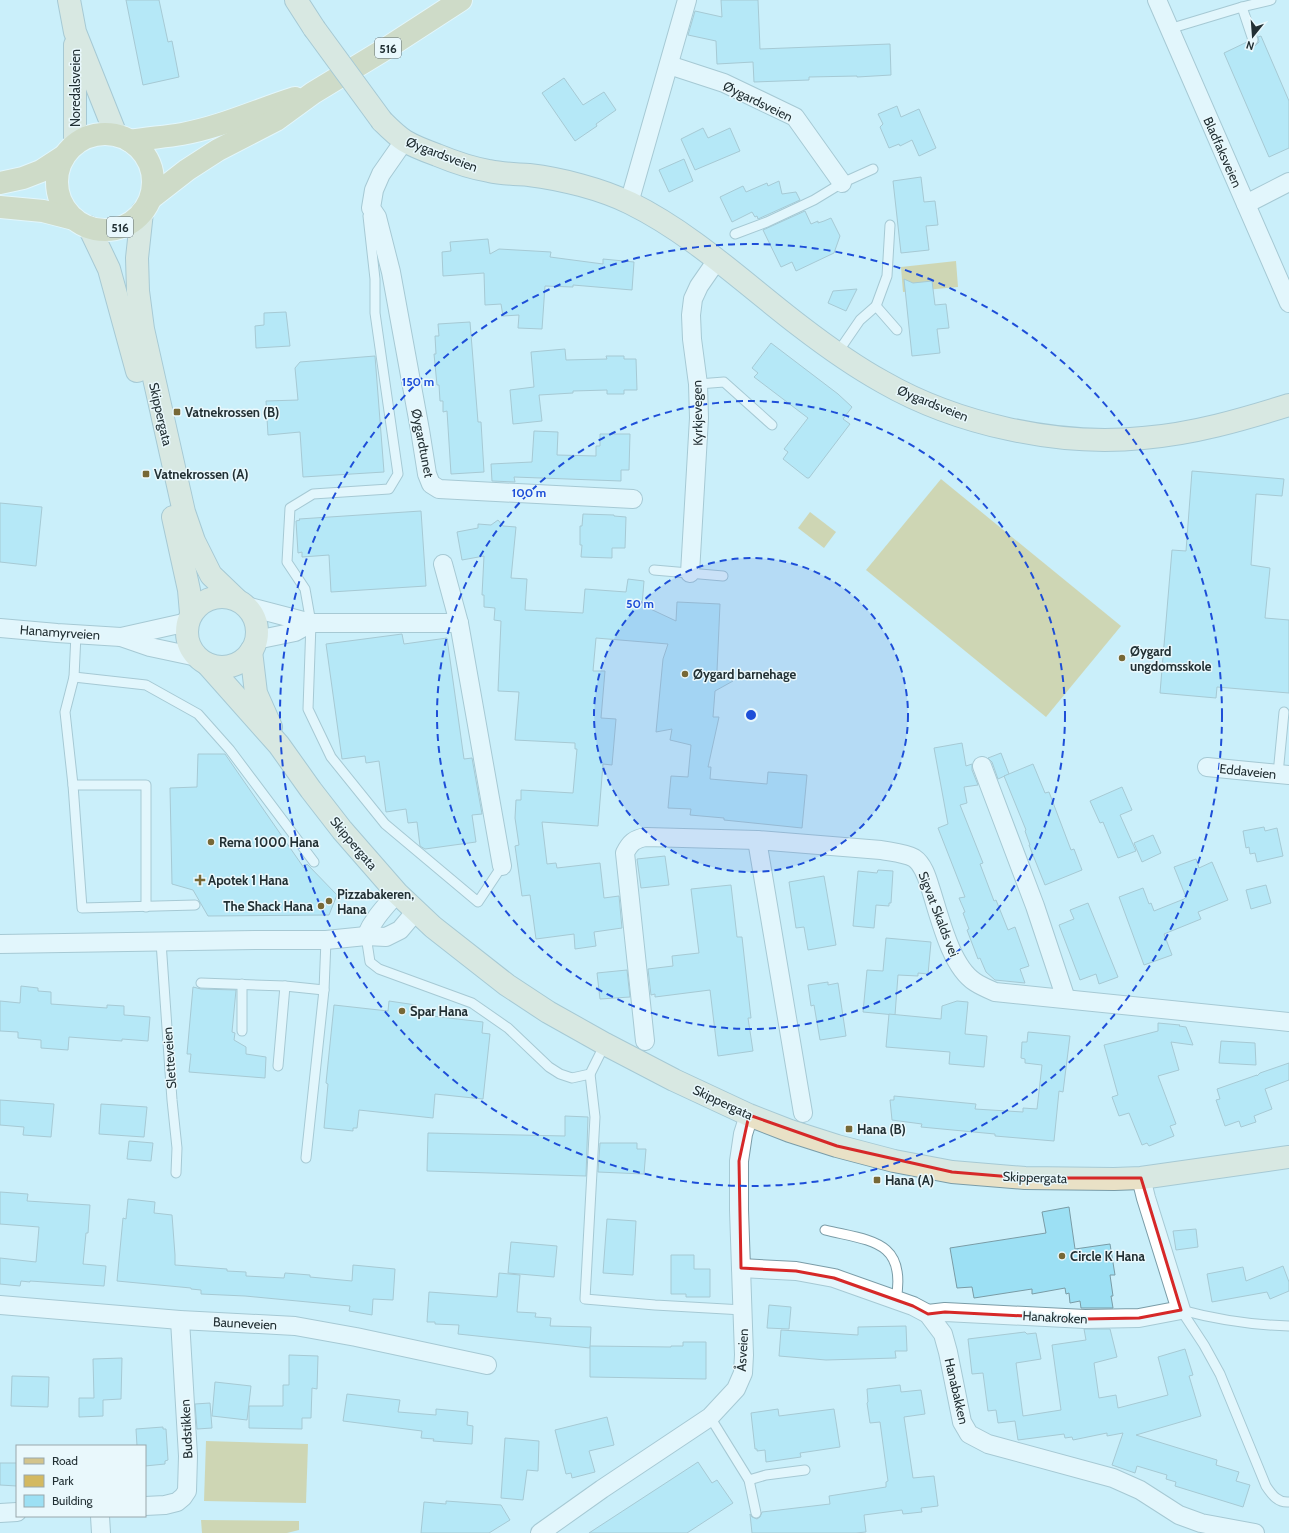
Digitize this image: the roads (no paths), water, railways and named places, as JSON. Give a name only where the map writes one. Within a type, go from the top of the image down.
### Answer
[{"type":"main road","name":"Noredalsveien","points":[[69,0],[75,32],[70,150]]},
{"type":"main road","name":"Øygardsveien","points":[[296,0],[314,28],[382,121],[404,140],[421,149],[468,166],[492,172],[531,175],[562,181],[593,189],[629,203],[667,224],[717,260],[802,327],[882,382],[963,420],[1041,435],[1097,440],[1142,439],[1190,432],[1239,420],[1289,405]]},
{"type":"main road","name":"516","points":[[0,207],[43,211],[105,230],[114,229],[130,223],[147,205],[187,170],[218,150],[276,120],[313,93],[387,48],[461,0]]},
{"type":"main road","name":"Noredalsveien","points":[[75,32],[123,138]]},
{"type":"main road","name":"516","points":[[0,183],[23,178],[41,171],[90,136],[103,134],[123,138],[182,134],[230,122],[268,106],[313,93]]},
{"type":"main road","points":[[123,138],[146,156],[152,171],[153,181],[147,205]]},
{"type":"main road","points":[[70,150],[58,172],[58,190],[64,206],[82,223]]},
{"type":"main road","name":"Skippergata","points":[[147,205],[137,258],[138,291],[143,329],[182,504],[194,541],[211,575],[253,616],[257,628],[253,646],[256,693],[279,745]]},
{"type":"main road","name":"Skippergata","points":[[82,223],[109,269],[126,329],[189,590],[190,618],[186,635],[190,647],[279,745],[342,830],[398,893],[433,927],[507,985],[548,1012],[605,1044],[674,1080],[749,1115],[790,1131],[836,1146],[894,1160],[952,1172],[1025,1178],[1114,1179],[1141,1178],[1289,1156]]},
{"type":"main road","points":[[190,618],[200,604],[211,598],[224,597],[241,603]]},
{"type":"main road","points":[[202,661],[219,667],[231,666],[242,660],[253,646]]},
{"type":"street","points":[[629,203],[687,0]]},
{"type":"street","name":"Bladfaksveien","points":[[1157,0],[1289,303]]},
{"type":"street","name":"Øygardsveien","points":[[669,65],[724,83],[795,117],[842,183]]},
{"type":"street","points":[[371,208],[374,190],[381,174],[404,140]]},
{"type":"street","points":[[1246,204],[1289,182]]},
{"type":"street","name":"Øygardtunet","points":[[371,208],[377,217],[391,272],[427,474],[431,484],[439,489],[633,499]]},
{"type":"street","name":"Kyrkjevegen","points":[[690,573],[698,456],[699,418],[698,384],[692,339],[691,315],[693,299],[699,286],[717,260]]},
{"type":"street","points":[[443,564],[459,623],[502,866]]},
{"type":"street","points":[[241,603],[311,623],[459,623]]},
{"type":"street","name":"Hanamyrveien","points":[[121,637],[190,618]]},
{"type":"street","points":[[253,646],[295,632],[311,623]]},
{"type":"street","name":"Hanamyrveien","points":[[0,628],[121,637],[150,647],[202,661]]},
{"type":"street","points":[[982,766],[1035,906],[1066,999]]},
{"type":"street","name":"Eddaveien","points":[[1207,767],[1284,775]]},
{"type":"street","name":"Sigvat Skalds vei","points":[[645,1041],[625,853],[630,844],[637,838],[646,837],[758,840],[881,850],[914,858],[921,865],[928,878],[952,952],[961,968],[974,982],[995,992],[1289,1022]]},
{"type":"street","points":[[758,840],[803,1114]]},
{"type":"street","points":[[366,936],[370,926],[379,913],[398,893]]},
{"type":"street","points":[[0,944],[326,940],[366,936],[386,936],[400,930],[416,911]]},
{"type":"street","name":"Åsveien","points":[[540,1533],[710,1417],[736,1389],[743,1374],[744,1355],[739,1161],[743,1134],[749,1115]]},
{"type":"street","points":[[1141,1178],[1181,1310]]},
{"type":"street","name":"Hanabakken","points":[[741,1268],[796,1270],[834,1278],[913,1306],[928,1314],[943,1334],[962,1422],[969,1434],[988,1444],[1113,1478],[1140,1490],[1179,1514],[1201,1523],[1255,1533]]},
{"type":"street","name":"Bauneveien","points":[[0,1305],[180,1320],[295,1326],[363,1338],[487,1365]]},
{"type":"street","name":"Hanakroken","points":[[928,1314],[945,1312],[1085,1319],[1116,1319],[1139,1318],[1181,1310]]},
{"type":"street","name":"Budstikken","points":[[146,1506],[166,1505],[177,1502],[186,1492],[188,1456],[180,1320]]},
{"type":"street","points":[[0,1513],[16,1512]]},
{"type":"street","points":[[100,1517],[101,1533]]},
{"type":"lane","points":[[1169,29],[1271,0]]},
{"type":"lane","points":[[1242,7],[1253,40]]},
{"type":"lane","points":[[735,234],[767,222],[814,200],[842,183],[873,169]]},
{"type":"lane","points":[[371,208],[368,216],[374,279],[375,313],[398,474],[389,489],[314,494],[290,508],[287,562],[306,590],[311,623],[308,709],[331,757],[385,824],[478,902],[502,866]]},
{"type":"lane","points":[[838,352],[860,320],[876,306],[887,276],[890,225]]},
{"type":"lane","points":[[876,306],[897,330]]},
{"type":"lane","points":[[698,384],[724,382],[772,425]]},
{"type":"lane","points":[[654,570],[723,576]]},
{"type":"lane","points":[[76,634],[74,677],[65,712],[73,785],[82,908],[196,905]]},
{"type":"lane","points":[[74,677],[146,684],[198,714],[230,750],[314,862]]},
{"type":"lane","points":[[1284,712],[1284,775]]},
{"type":"lane","points":[[73,785],[146,785],[146,907]]},
{"type":"lane","points":[[366,936],[370,962],[379,969],[472,1003],[508,1028],[549,1067],[560,1074],[572,1078],[590,1074]]},
{"type":"lane","points":[[306,1158],[324,990],[326,940]]},
{"type":"lane","name":"Sletteveien","points":[[161,942],[172,1100],[177,1148],[176,1173]]},
{"type":"lane","points":[[202,983],[285,986],[324,990]]},
{"type":"lane","points":[[242,984],[242,1031]]},
{"type":"lane","points":[[278,1066],[285,986]]},
{"type":"lane","points":[[605,1044],[590,1074],[595,1117],[585,1299],[743,1310]]},
{"type":"lane","points":[[825,1230],[873,1242],[882,1246],[891,1255],[897,1266],[899,1286],[896,1300]]},
{"type":"lane","points":[[1181,1310],[1204,1345],[1220,1374],[1266,1486],[1272,1495],[1280,1501],[1289,1502]]},
{"type":"lane","name":"Hanakroken","points":[[1181,1310],[1220,1320],[1257,1325],[1289,1326]]},
{"type":"lane","points":[[710,1417],[749,1480],[756,1513]]},
{"type":"lane","points":[[749,1480],[766,1475],[805,1470]]},
{"type":"place","name":"Vatnekrossen (B)","points":[[177,412]]},
{"type":"place","name":"Vatnekrossen (A)","points":[[146,474]]},
{"type":"place","name":"Øygard ungdomsskole","points":[[1122,658]]},
{"type":"place","name":"Øygard barnehage","points":[[685,674]]},
{"type":"place","name":"Rema 1000 Hana","points":[[211,842]]},
{"type":"place","name":"Apotek 1 Hana","points":[[200,880]]},
{"type":"place","name":"Pizzabakeren, Hana","points":[[329,901]]},
{"type":"place","name":"The Shack Hana","points":[[321,906]]},
{"type":"place","name":"Spar Hana","points":[[402,1011]]},
{"type":"place","name":"Hana (B)","points":[[849,1129]]},
{"type":"place","name":"Hana (A)","points":[[877,1180]]},
{"type":"place","name":"Circle K Hana","points":[[1062,1256]]}]
